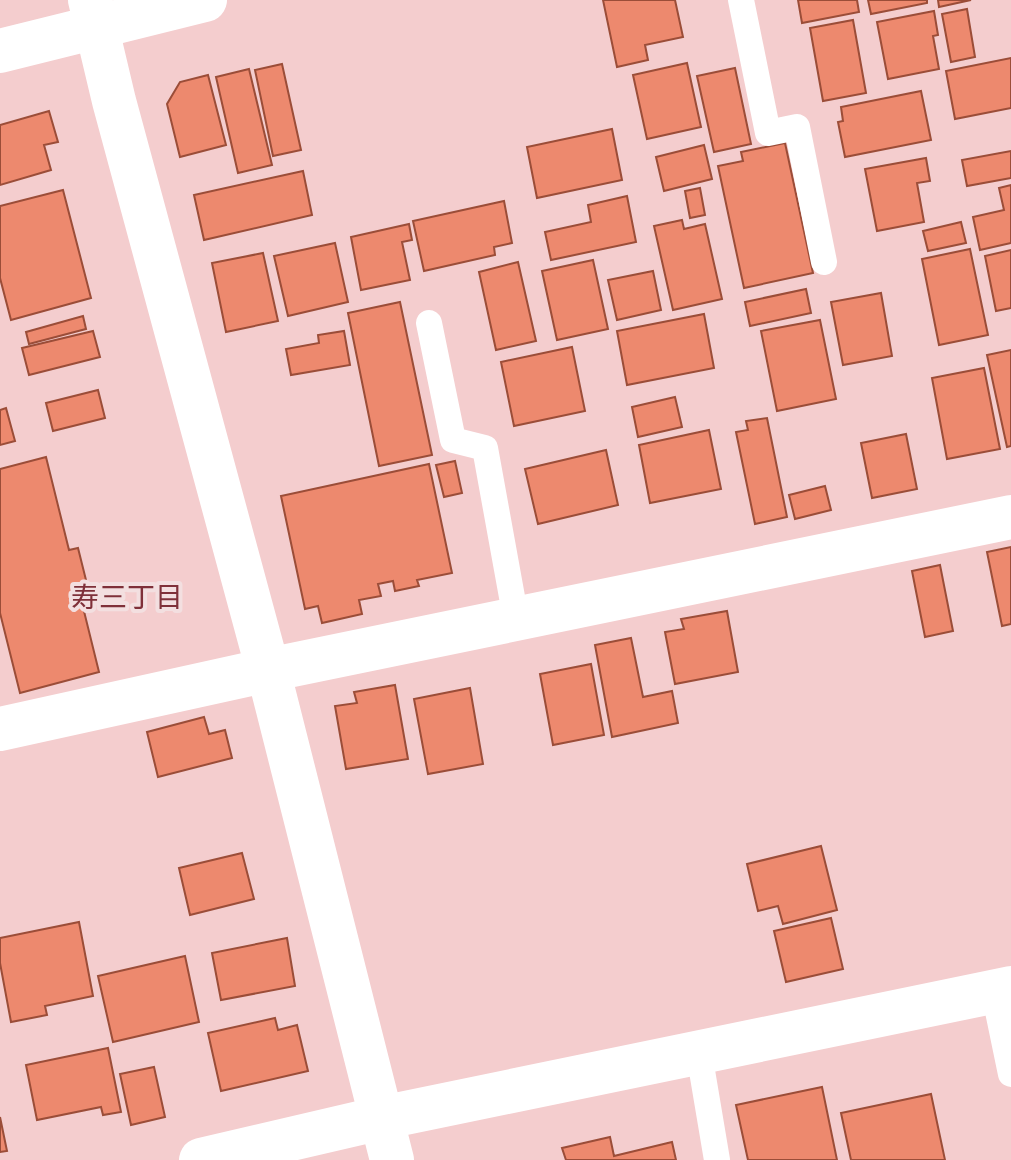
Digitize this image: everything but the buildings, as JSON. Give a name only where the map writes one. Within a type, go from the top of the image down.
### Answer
[{"type":"main road","points":[[0,51],[93,13],[205,0]]},
{"type":"main road","points":[[93,13],[268,670],[392,1160]]},
{"type":"main road","points":[[0,729],[268,670],[1011,517]]},
{"type":"main road","points":[[201,1160],[381,1118],[1002,990]]},
{"type":"lane","points":[[741,0],[768,133],[797,127],[824,262]]},
{"type":"lane","points":[[429,323],[453,440],[485,448],[516,619]]},
{"type":"lane","points":[[1002,990],[1011,1074]]},
{"type":"lane","points":[[699,1053],[717,1160]]},
{"type":"district","name":"寿三丁目","points":[[127,597]]}]
